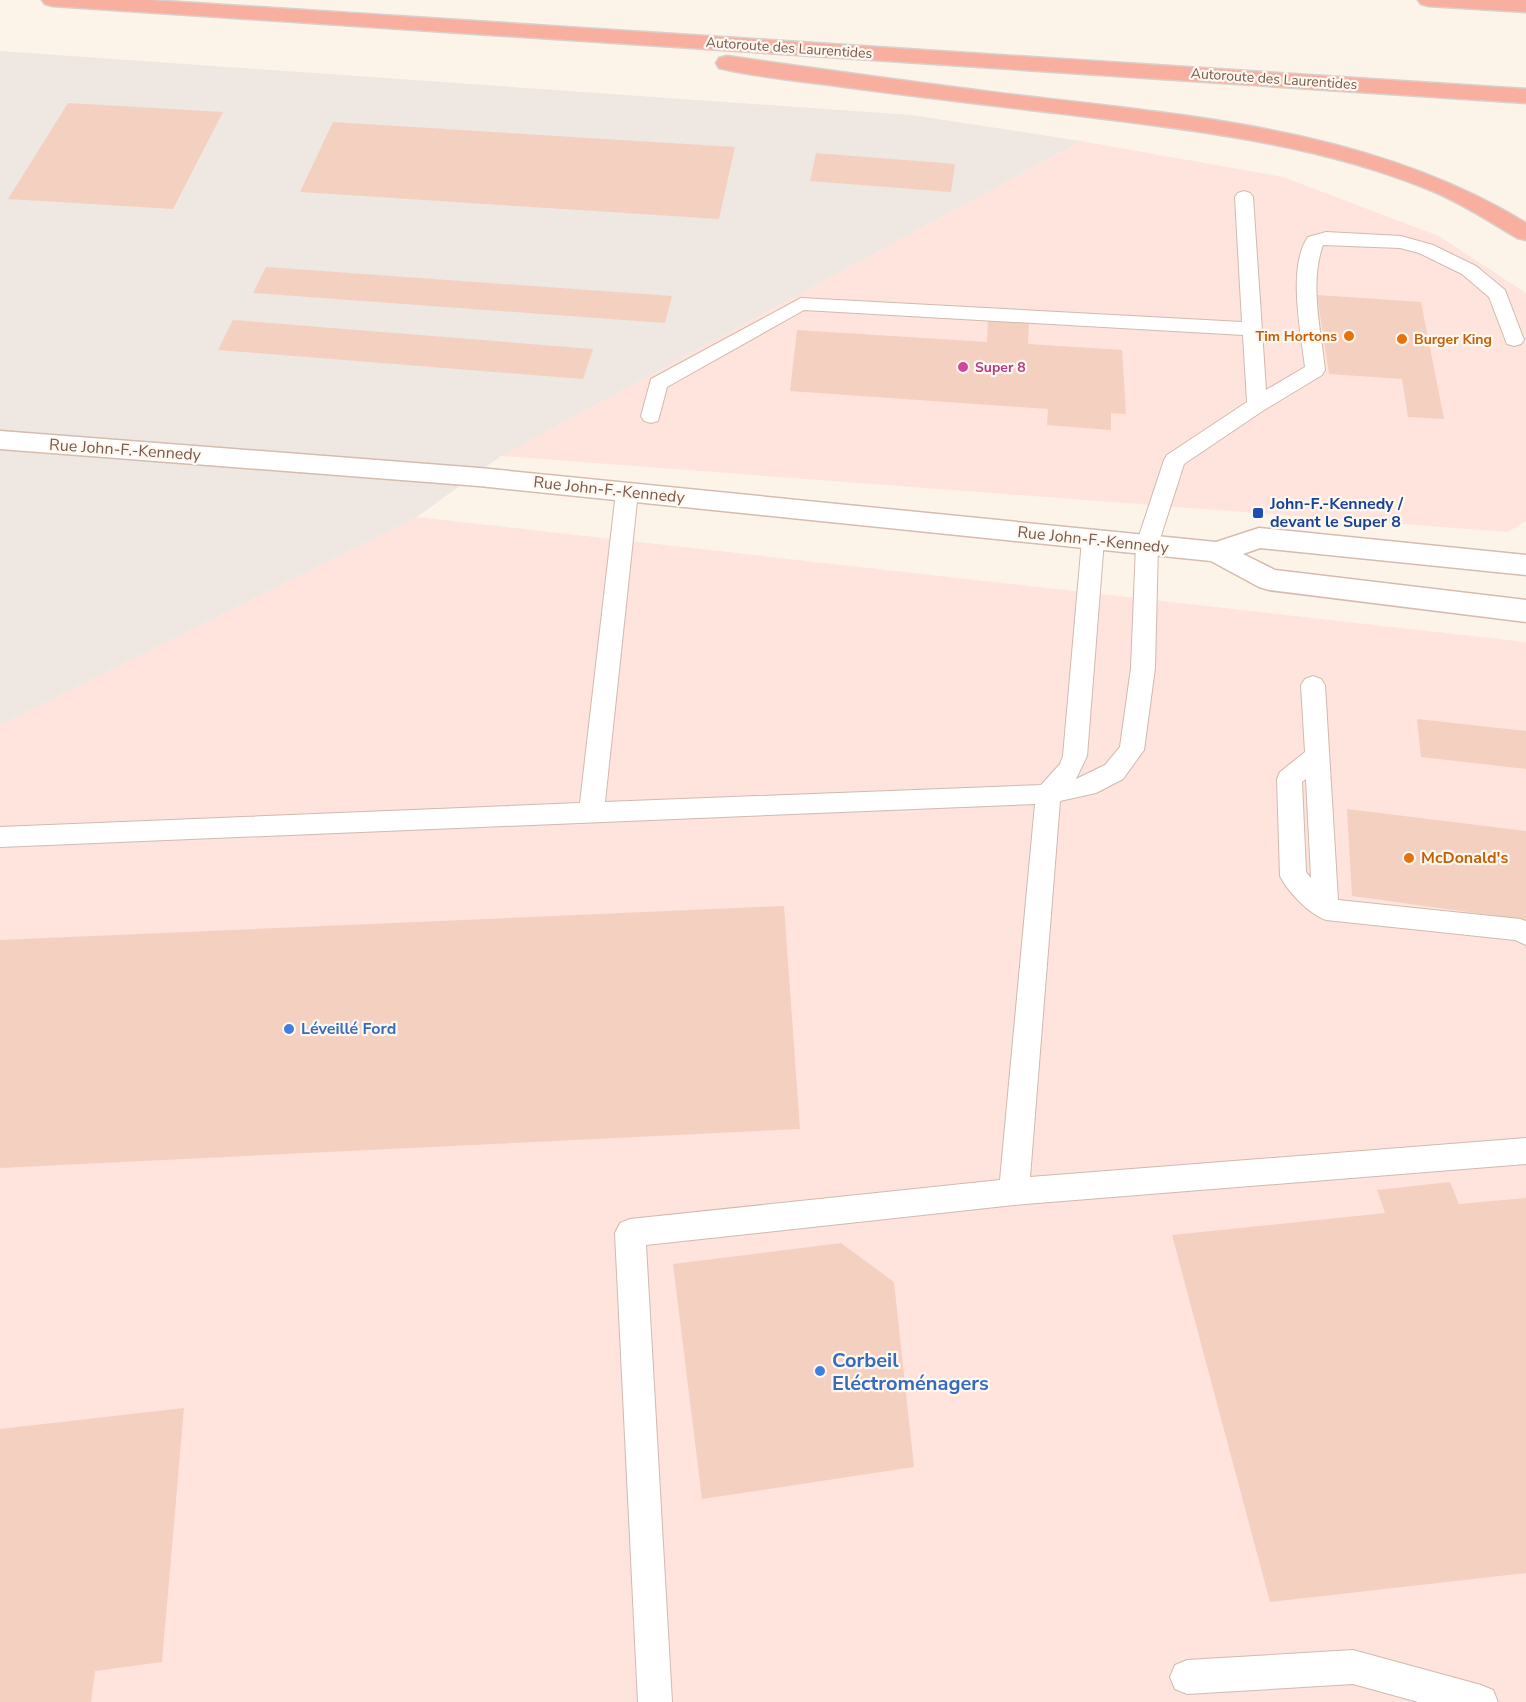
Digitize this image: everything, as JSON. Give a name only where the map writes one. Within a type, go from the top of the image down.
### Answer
[{"type":"highway","name":"Autoroute des Laurentides","points":[[52,0],[1526,96]]},
{"type":"highway","points":[[1428,0],[1526,6]]},
{"type":"highway","points":[[455,26],[1237,132],[1333,153],[1407,174],[1467,198],[1526,233]]},
{"type":"street","name":"Rue John-F.-Kennedy","points":[[0,440],[479,477],[1217,552],[1269,580],[1526,611]]},
{"type":"street","name":"Rue John-F.-Kennedy","points":[[1217,552],[1259,538],[1526,565]]},
{"type":"lane","points":[[1244,197],[1257,405]]},
{"type":"lane","points":[[0,837],[1048,794],[1087,786],[1114,772],[1132,750],[1143,668],[1147,545],[1175,460],[1257,405],[1315,370],[1307,270],[1310,251],[1315,241],[1326,238],[1401,242],[1426,249],[1469,270],[1498,294],[1514,340]]},
{"type":"lane","points":[[651,416],[658,384],[801,304],[1252,329]]},
{"type":"lane","points":[[591,814],[627,492]]},
{"type":"lane","points":[[1014,1192],[1048,794],[1070,769],[1075,756],[1093,540]]},
{"type":"lane","points":[[1313,685],[1326,909],[1520,930],[1526,934]]},
{"type":"lane","points":[[655,1702],[630,1233],[1014,1192],[1526,1150]]},
{"type":"lane","points":[[1186,1677],[1353,1667],[1481,1702]]},
{"type":"shaded area","points":[[0,51],[911,115],[1081,141],[501,456],[417,517],[0,725]]},
{"type":"shaded area","points":[[1081,141],[1283,177],[1439,236],[1526,293],[1526,521],[1508,532],[501,456]]},
{"type":"shaded area","points":[[417,517],[1526,642],[1526,1702],[0,1702],[0,725]]},
{"type":"building","points":[[68,103],[223,112],[173,209],[8,199]]},
{"type":"building","points":[[333,122],[735,147],[719,219],[300,192]]},
{"type":"building","points":[[816,153],[955,164],[951,192],[810,181]]},
{"type":"building","points":[[266,267],[672,296],[665,323],[253,293]]},
{"type":"building","points":[[1317,295],[1421,302],[1444,419],[1408,417],[1402,379],[1329,374]]},
{"type":"building","points":[[233,320],[593,349],[583,379],[218,350]]},
{"type":"building","points":[[988,320],[1029,323],[1028,344],[1122,350],[1126,414],[1111,413],[1111,430],[1047,425],[1048,409],[790,391],[797,330],[987,342]]},
{"type":"building","points":[[1417,719],[1526,731],[1526,769],[1421,757]]},
{"type":"building","points":[[1347,809],[1526,831],[1526,920],[1352,896]]},
{"type":"building","points":[[784,906],[800,1129],[0,1168],[0,940]]},
{"type":"building","points":[[1450,1182],[1459,1204],[1526,1198],[1526,1573],[1270,1602],[1172,1235],[1385,1213],[1377,1190]]},
{"type":"building","points":[[841,1243],[894,1282],[914,1467],[702,1499],[673,1264]]},
{"type":"building","points":[[184,1408],[162,1662],[95,1671],[91,1702],[0,1702],[0,1429]]},
{"type":"place","name":"Tim Hortons","points":[[1349,336]]},
{"type":"place","name":"Burger King","points":[[1402,339]]},
{"type":"place","name":"Super 8","points":[[963,367]]},
{"type":"place","name":"John-F.-Kennedy / devant le Super 8","points":[[1258,513]]},
{"type":"place","name":"McDonald's","points":[[1409,858]]},
{"type":"place","name":"Léveillé Ford","points":[[289,1029]]},
{"type":"place","name":"Corbeil Eléctroménagers","points":[[820,1371]]}]
